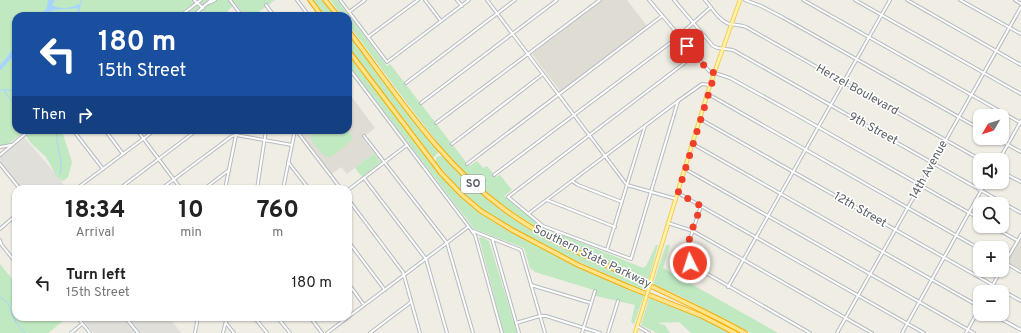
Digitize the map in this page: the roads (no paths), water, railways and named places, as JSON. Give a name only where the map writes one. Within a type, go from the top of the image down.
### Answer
[{"type":"highway","points":[[310,0],[319,12]]},
{"type":"highway","points":[[326,0],[335,12]]},
{"type":"highway","name":"Southern State Parkway","points":[[352,35],[440,150],[465,177],[498,205],[558,243],[699,308],[745,333]]},
{"type":"highway","name":"Southern State Parkway","points":[[352,55],[441,173],[462,195],[486,214],[512,230],[572,262],[706,318],[735,333]]},
{"type":"main road","points":[[635,333],[710,86],[739,0]]},
{"type":"street","points":[[194,0],[203,8]]},
{"type":"street","points":[[186,12],[202,0]]},
{"type":"street","points":[[198,12],[210,0]]},
{"type":"street","points":[[206,4],[215,0]]},
{"type":"street","points":[[297,0],[305,12]]},
{"type":"street","points":[[340,0],[349,12],[365,0]]},
{"type":"street","points":[[368,37],[418,0]]},
{"type":"street","points":[[425,0],[441,22]]},
{"type":"street","points":[[457,0],[462,6]]},
{"type":"street","points":[[352,16],[387,62],[469,0]]},
{"type":"street","points":[[487,0],[627,184],[676,199]]},
{"type":"street","points":[[406,83],[515,0]]},
{"type":"street","points":[[421,103],[557,0]]},
{"type":"street","points":[[436,123],[600,0]]},
{"type":"street","points":[[649,0],[709,71],[730,78],[973,215]]},
{"type":"street","name":"9th Street","points":[[674,0],[713,46],[733,50],[1021,213]]},
{"type":"street","points":[[705,0],[724,22],[731,25]]},
{"type":"street","points":[[745,0],[761,6],[973,125]]},
{"type":"street","points":[[803,0],[1021,122],[1009,142]]},
{"type":"street","points":[[855,0],[1021,94]]},
{"type":"street","points":[[728,287],[890,0]]},
{"type":"street","points":[[907,0],[1021,65]]},
{"type":"street","points":[[960,0],[1021,34]]},
{"type":"street","points":[[1015,0],[1021,4]]},
{"type":"street","points":[[230,1],[239,12]]},
{"type":"street","points":[[266,4],[271,12]]},
{"type":"street","points":[[494,175],[679,36],[711,7]]},
{"type":"street","name":"14th Avenue","points":[[837,333],[1021,7]]},
{"type":"street","points":[[467,164],[662,16]]},
{"type":"street","name":"Herzel Boulevard","points":[[731,25],[737,24],[746,27],[973,155]]},
{"type":"street","points":[[678,101],[631,259],[544,226],[508,197],[695,55]]},
{"type":"street","points":[[352,73],[468,227],[521,250],[545,333]]},
{"type":"street","points":[[452,144],[543,74]]},
{"type":"street","points":[[528,214],[645,125],[702,84],[710,86]]},
{"type":"street","points":[[708,94],[973,244]]},
{"type":"street","name":"12th Street","points":[[700,119],[993,285]]},
{"type":"street","points":[[607,250],[645,125]]},
{"type":"street","points":[[0,155],[25,134]]},
{"type":"street","points":[[76,134],[103,169]]},
{"type":"street","points":[[108,134],[123,154]]},
{"type":"street","points":[[140,134],[178,185]]},
{"type":"street","points":[[81,185],[150,134]]},
{"type":"street","points":[[124,185],[193,134]]},
{"type":"street","points":[[227,185],[236,134]]},
{"type":"street","points":[[166,185],[236,134],[292,145]]},
{"type":"street","points":[[258,185],[265,134]]},
{"type":"street","points":[[284,185],[295,134]]},
{"type":"street","points":[[299,134],[338,185]]},
{"type":"street","points":[[364,136],[447,244],[473,333]]},
{"type":"street","points":[[693,144],[973,303]]},
{"type":"street","points":[[0,147],[12,145]]},
{"type":"street","points":[[352,187],[407,145]]},
{"type":"street","points":[[1003,153],[1007,145],[1021,152]]},
{"type":"street","points":[[288,162],[306,185]]},
{"type":"street","points":[[0,164],[17,185]]},
{"type":"street","points":[[685,169],[974,333]]},
{"type":"street","points":[[209,185],[230,170]]},
{"type":"street","points":[[1009,176],[1021,182]]},
{"type":"street","points":[[364,178],[426,259],[447,333]]},
{"type":"street","points":[[572,181],[622,202]]},
{"type":"street","points":[[902,333],[981,191]]},
{"type":"street","points":[[678,193],[924,333]]},
{"type":"street","points":[[546,200],[615,227]]},
{"type":"street","points":[[352,204],[404,275],[420,333]]},
{"type":"street","points":[[701,206],[692,232],[687,253],[690,263],[695,268],[810,333]]},
{"type":"street","points":[[0,229],[12,218]]},
{"type":"street","points":[[668,223],[692,232],[872,333]]},
{"type":"street","points":[[352,314],[468,227]]},
{"type":"street","points":[[472,230],[475,235],[502,333]]},
{"type":"street","points":[[1005,233],[1018,240]]},
{"type":"street","points":[[1009,256],[1021,235]]},
{"type":"street","points":[[492,238],[519,333]]},
{"type":"street","points":[[0,240],[1,244],[12,258]]},
{"type":"street","points":[[352,246],[385,290]]},
{"type":"street","points":[[1009,265],[1021,272]]},
{"type":"street","points":[[993,285],[997,277]]},
{"type":"street","points":[[532,285],[591,303]]},
{"type":"street","points":[[352,288],[364,305]]},
{"type":"street","points":[[582,333],[595,291]]},
{"type":"street","name":"12th Street","points":[[1009,294],[1021,301]]},
{"type":"street","points":[[608,333],[618,301]]},
{"type":"street","points":[[370,333],[411,302]]},
{"type":"street","points":[[516,323],[540,316],[546,316],[600,333]]},
{"type":"street","points":[[966,333],[973,320]]},
{"type":"street","points":[[80,321],[90,333]]},
{"type":"street","points":[[128,321],[136,332]]},
{"type":"street","points":[[195,333],[197,321]]},
{"type":"street","points":[[257,321],[267,333]]},
{"type":"street","points":[[280,321],[290,333]]},
{"type":"street","points":[[313,321],[322,333]]},
{"type":"street","points":[[327,333],[343,321]]},
{"type":"street","points":[[1005,321],[1021,330]]},
{"type":"street","points":[[223,333],[226,323]]},
{"type":"street","points":[[226,323],[234,333]]},
{"type":"street","points":[[71,333],[82,324]]},
{"type":"street","points":[[637,326],[649,333]]},
{"type":"water","points":[[48,0],[55,0],[52,5],[62,8],[80,4],[82,0],[79,12],[77,12],[77,8],[44,12],[47,8]]},
{"type":"waterway","points":[[0,68],[12,53]]},
{"type":"waterway","points":[[0,90],[5,90]]},
{"type":"waterway","points":[[12,90],[5,90],[12,101]]},
{"type":"waterway","points":[[57,134],[57,141],[61,162],[60,174]]},
{"type":"waterway","points":[[0,297],[8,303],[12,313]]},
{"type":"waterway","points":[[15,321],[25,333]]}]
